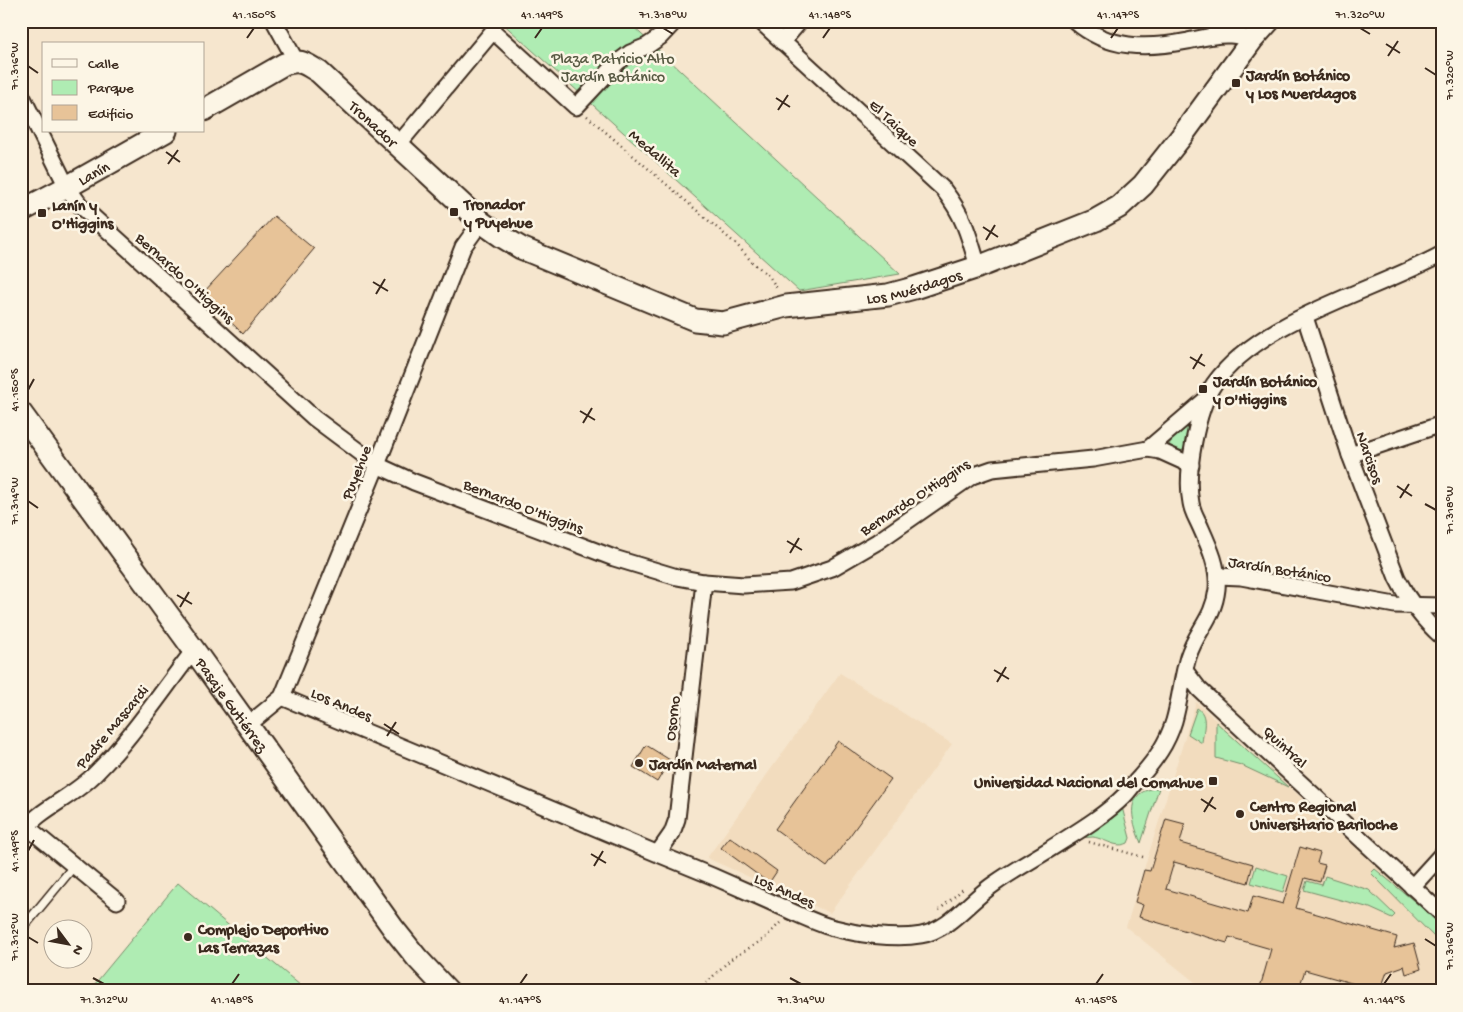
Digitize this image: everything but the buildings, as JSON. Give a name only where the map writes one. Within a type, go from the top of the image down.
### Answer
[{"type":"street","points":[[205,109],[284,64],[296,61],[274,21]]},
{"type":"street","points":[[397,146],[493,31],[576,107],[618,62],[630,53],[647,46],[660,37],[675,21]]},
{"type":"street","name":"El Taique","points":[[760,21],[943,189],[964,220],[978,267]]},
{"type":"street","points":[[782,42],[800,21]]},
{"type":"street","points":[[1075,21],[1101,38],[1123,45],[1164,46],[1230,34],[1252,40]]},
{"type":"street","name":"Los Muérdagos","points":[[481,222],[521,248],[695,320],[723,323],[786,306],[888,295],[978,267],[1096,220],[1119,207],[1143,185],[1181,137],[1252,40],[1269,21]]},
{"type":"street","name":"Tronador","points":[[296,61],[307,64],[319,72],[481,222]]},
{"type":"street","name":"Bernardo O'Higgins","points":[[21,94],[68,187],[80,205],[314,418],[377,465],[414,482],[614,558],[677,577],[704,582],[744,585],[791,582],[832,568],[877,542],[972,476],[992,469],[1093,459],[1148,449],[1169,454],[1191,465]]},
{"type":"street","name":"Lanín","points":[[21,211],[68,187],[164,132]]},
{"type":"street","name":"Puyehue","points":[[248,725],[282,697],[464,247],[481,222]]},
{"type":"street","name":"Jardín Botánico","points":[[1442,254],[1305,317],[1262,339],[1242,353],[1214,384],[1204,401],[1191,465],[1191,506],[1212,553],[1218,576],[1240,577],[1395,605],[1442,606]]},
{"type":"street","name":"Narcisos","points":[[1305,317],[1350,455],[1397,578],[1414,606],[1442,637]]},
{"type":"street","points":[[1148,449],[1204,401]]},
{"type":"street","name":"Pasaje Gutiérrez","points":[[21,413],[393,928],[416,958],[448,991]]},
{"type":"street","points":[[1350,455],[1442,424]]},
{"type":"street","points":[[1186,672],[1187,659],[1195,639],[1211,613],[1217,593],[1218,576]]},
{"type":"street","name":"Osorno","points":[[658,853],[672,833],[677,819],[704,582]]},
{"type":"street","name":"Padre Mascardi","points":[[24,829],[40,814],[78,790],[96,773],[117,750],[194,650]]},
{"type":"street","name":"Los Andes","points":[[282,697],[658,853],[806,918],[857,932],[915,936],[931,933],[947,923],[992,885],[1082,829],[1124,796],[1155,760],[1168,739],[1175,720],[1186,672]]},
{"type":"street","name":"Quintral","points":[[1186,672],[1199,689],[1442,914]]},
{"type":"street","points":[[24,829],[117,900]]},
{"type":"street","points":[[1412,887],[1442,854]]},
{"type":"lane","points":[[21,930],[74,866]]},
{"type":"path","name":"Medallita","points":[[576,107],[737,245],[776,284],[786,306]]},
{"type":"path","points":[[1066,839],[1092,842],[1143,857]]},
{"type":"path","points":[[936,912],[965,887]]},
{"type":"path","points":[[700,991],[706,982],[731,959],[764,939],[791,911]]},
{"type":"shaded area","points":[[840,673],[952,744],[830,913],[707,858]]},
{"type":"shaded area","name":"Centro Regional Universitario Bariloche","points":[[1196,702],[1442,926],[1442,991],[1206,991],[1126,927]]},
{"type":"green space","name":"Plaza Patricio Alto Jardín Botánico","points":[[500,21],[627,21],[900,274],[799,291]]},
{"type":"green space","points":[[1192,421],[1188,447],[1179,452],[1168,448],[1182,422]]},
{"type":"green space","points":[[1197,708],[1201,711],[1204,719],[1202,743],[1188,734]]},
{"type":"green space","points":[[1216,722],[1288,787],[1241,765],[1216,758]]},
{"type":"green space","points":[[1159,788],[1141,843],[1133,816],[1135,800],[1147,790]]},
{"type":"green space","points":[[1122,807],[1130,838],[1128,843],[1119,845],[1093,837],[1077,838]]},
{"type":"green space","points":[[1256,866],[1288,876],[1283,892],[1251,883]]},
{"type":"green space","points":[[1375,869],[1442,924],[1442,945],[1371,873]]},
{"type":"green space","points":[[1325,876],[1369,890],[1395,915],[1392,918],[1370,908],[1304,890],[1307,881],[1322,885]]},
{"type":"green space","name":"Complejo Deportivo Las Terrazas","points":[[178,883],[307,991],[89,991]]},
{"type":"place","name":"Jardín Botánico y Los Muerdagos","points":[[1236,83]]},
{"type":"place","name":"Tronador y Puyehue","points":[[454,212]]},
{"type":"place","name":"Lanín y O'Higgins","points":[[42,213]]},
{"type":"place","name":"Jardín Botánico y O'Higgins","points":[[1203,389]]},
{"type":"place","name":"Jardín Maternal","points":[[639,763]]},
{"type":"place","name":"Universidad Nacional del Comahue","points":[[1213,781]]},
{"type":"place","name":"Centro Regional Universitario Bariloche","points":[[1240,814]]},
{"type":"place","name":"Complejo Deportivo Las Terrazas","points":[[188,937]]}]
